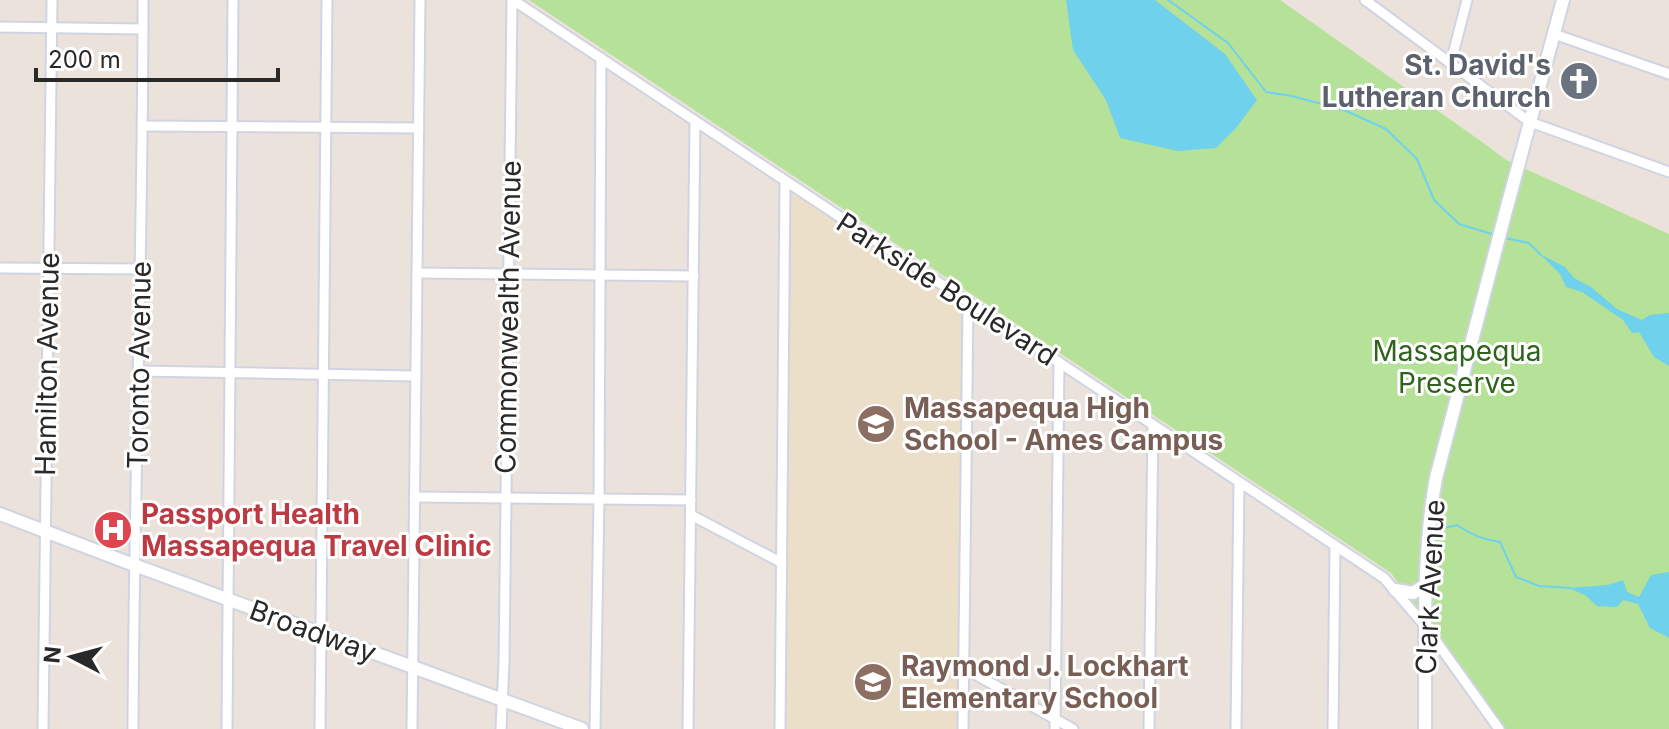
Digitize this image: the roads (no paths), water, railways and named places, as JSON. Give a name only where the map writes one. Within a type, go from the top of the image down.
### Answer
[{"type":"street","name":"Hamilton Avenue","points":[[43,729],[52,0]]},
{"type":"street","name":"Toronto Avenue","points":[[133,729],[143,0]]},
{"type":"street","points":[[227,729],[233,0]]},
{"type":"street","points":[[320,729],[327,0]]},
{"type":"street","points":[[412,729],[420,0]]},
{"type":"street","name":"Parkside Boulevard","points":[[512,0],[1384,578],[1426,627],[1499,729]]},
{"type":"street","name":"Commonwealth Avenue","points":[[501,729],[512,0]]},
{"type":"street","points":[[1451,62],[1467,0]]},
{"type":"street","name":"Clark Avenue","points":[[1425,729],[1430,508],[1563,0]]},
{"type":"street","points":[[1369,1],[1530,122],[1669,172]]},
{"type":"street","points":[[0,27],[143,29]]},
{"type":"street","points":[[1554,34],[1669,74]]},
{"type":"street","points":[[595,729],[601,58]]},
{"type":"street","points":[[688,729],[695,121]]},
{"type":"street","points":[[143,126],[419,128]]},
{"type":"street","points":[[780,729],[785,182]]},
{"type":"street","points":[[0,268],[141,269]]},
{"type":"street","points":[[417,273],[694,276]]},
{"type":"street","points":[[963,729],[968,302]]},
{"type":"street","points":[[1055,724],[1059,362]]},
{"type":"street","points":[[139,371],[416,376]]},
{"type":"street","points":[[1149,729],[1153,425]]},
{"type":"street","points":[[1236,729],[1239,482]]},
{"type":"street","points":[[414,497],[691,500]]},
{"type":"street","name":"Broadway","points":[[0,514],[582,729]]},
{"type":"street","points":[[691,515],[782,563]]},
{"type":"street","points":[[1333,729],[1335,546]]},
{"type":"street","points":[[1395,590],[1413,593],[1427,584]]},
{"type":"street","points":[[964,668],[1055,724],[1073,729]]},
{"type":"water","points":[[1066,0],[1155,0],[1225,54],[1257,100],[1216,148],[1178,151],[1120,138],[1106,100],[1073,50]]},
{"type":"water","points":[[1540,254],[1565,267],[1574,278],[1591,287],[1617,309],[1642,320],[1650,315],[1669,313],[1669,366],[1654,357],[1639,332],[1632,333],[1623,320],[1582,292],[1566,287],[1560,274]]},
{"type":"water","points":[[1669,572],[1669,638],[1650,628],[1638,604],[1623,600],[1617,607],[1597,606],[1585,595],[1568,588],[1608,585],[1623,580],[1627,592],[1639,597],[1651,575]]},
{"type":"waterway","points":[[1168,0],[1228,43],[1266,92],[1344,110],[1386,129],[1417,159],[1434,200],[1459,224],[1495,235]]},
{"type":"waterway","points":[[1505,238],[1529,243],[1541,255]]},
{"type":"waterway","points":[[1435,530],[1457,525],[1477,536],[1500,542],[1516,577],[1539,586],[1570,588]]},
{"type":"place","name":"St. David's Lutheran Church","points":[[1579,81]]},
{"type":"place","name":"Massapequa High School - Ames Campus","points":[[876,424]]},
{"type":"place","name":"Passport Health Massapequa Travel Clinic","points":[[113,530]]},
{"type":"place","name":"Raymond J. Lockhart Elementary School","points":[[873,682]]},
{"type":"park label","name":"Massapequa Preserve","points":[[1457,367]]}]
